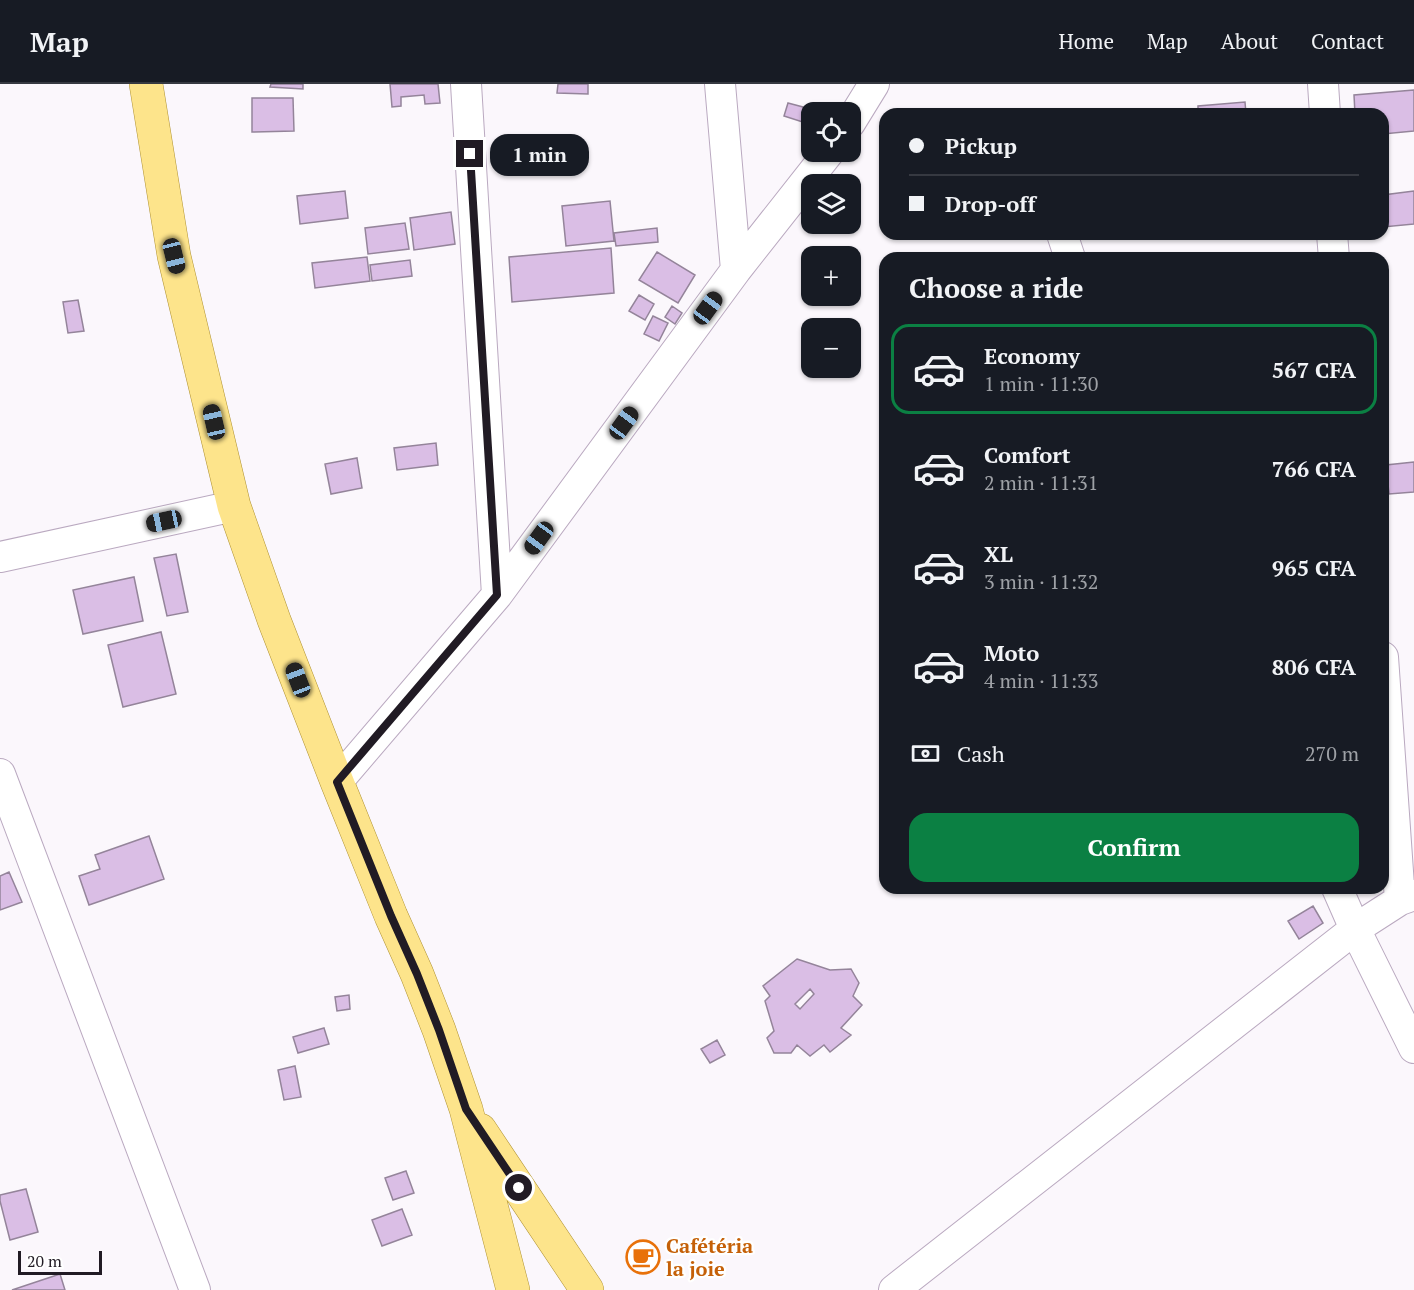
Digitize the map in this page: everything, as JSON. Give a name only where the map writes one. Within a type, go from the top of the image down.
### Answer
[{"type":"main road","points":[[146,84],[174,256],[234,506],[274,620],[337,782],[439,1030],[466,1109],[513,1290]]},
{"type":"main road","points":[[466,1109],[584,1289]]},
{"type":"street","points":[[466,84],[497,595]]},
{"type":"street","points":[[720,84],[736,270]]},
{"type":"street","points":[[861,105],[874,84]]},
{"type":"street","points":[[1323,84],[1325,108]]},
{"type":"street","points":[[337,782],[497,595],[736,270],[822,162]]},
{"type":"street","points":[[0,557],[234,506]]},
{"type":"street","points":[[894,1290],[1355,929],[1407,898],[1389,717]]},
{"type":"street","points":[[0,774],[195,1290]]},
{"type":"street","points":[[1340,894],[1414,1048]]},
{"type":"building","points":[[271,84],[303,84],[303,89],[270,87]]},
{"type":"building","points":[[390,84],[438,84],[440,103],[425,104],[424,95],[401,97],[401,106],[392,107]]},
{"type":"building","points":[[558,84],[588,84],[588,94],[557,93]]},
{"type":"building","points":[[1414,90],[1414,131],[1389,133],[1389,108],[1355,108],[1354,95]]},
{"type":"building","points":[[252,98],[293,98],[294,131],[252,132]]},
{"type":"building","points":[[1245,102],[1246,108],[1198,108],[1198,106]]},
{"type":"building","points":[[788,103],[801,106],[801,121],[784,116]]},
{"type":"building","points":[[345,191],[348,218],[300,224],[297,196]]},
{"type":"building","points":[[1414,191],[1414,224],[1389,226],[1389,194]]},
{"type":"building","points":[[610,201],[614,241],[566,246],[562,206]]},
{"type":"building","points":[[451,212],[455,244],[414,250],[410,218]]},
{"type":"building","points":[[405,223],[409,249],[368,254],[365,228]]},
{"type":"building","points":[[657,228],[658,242],[616,246],[614,233]]},
{"type":"building","points":[[611,248],[614,293],[512,302],[509,257]]},
{"type":"building","points":[[657,252],[695,275],[678,303],[639,280]]},
{"type":"building","points":[[367,257],[370,281],[315,288],[312,263]]},
{"type":"building","points":[[410,260],[412,276],[372,281],[370,265]]},
{"type":"building","points":[[639,295],[654,304],[645,320],[629,311]]},
{"type":"building","points":[[78,300],[84,331],[68,333],[63,302]]},
{"type":"building","points":[[672,306],[682,313],[675,324],[665,317]]},
{"type":"building","points":[[653,316],[668,323],[659,341],[644,334]]},
{"type":"building","points":[[436,443],[438,465],[397,470],[394,448]]},
{"type":"building","points":[[357,458],[362,488],[331,494],[325,464]]},
{"type":"building","points":[[1414,462],[1414,492],[1389,494],[1389,465]]},
{"type":"building","points":[[176,554],[188,612],[167,616],[154,558]]},
{"type":"building","points":[[134,577],[143,621],[83,634],[73,590]]},
{"type":"building","points":[[161,632],[176,694],[123,707],[108,645]]},
{"type":"building","points":[[149,836],[164,879],[89,905],[79,876],[100,869],[95,855]]},
{"type":"building","points":[[9,872],[22,902],[0,910],[0,876]]},
{"type":"building","points":[[1313,906],[1323,923],[1299,939],[1288,921]]},
{"type":"building","points":[[797,959],[830,970],[851,969],[859,983],[853,996],[862,1005],[841,1028],[851,1035],[830,1052],[824,1045],[810,1056],[797,1045],[791,1053],[774,1053],[767,1038],[774,1031],[765,1001],[770,996],[763,986]],"holes":[[[810,989],[814,994],[800,1009],[795,1004]]]},
{"type":"building","points":[[349,995],[350,1009],[337,1011],[335,997]]},
{"type":"building","points":[[324,1028],[329,1044],[298,1053],[293,1037]]},
{"type":"building","points":[[717,1040],[725,1055],[710,1063],[701,1049]]},
{"type":"building","points":[[295,1066],[301,1097],[284,1100],[278,1070]]},
{"type":"building","points":[[406,1171],[414,1193],[393,1200],[385,1178]]},
{"type":"building","points":[[26,1189],[38,1232],[10,1240],[0,1195]]},
{"type":"building","points":[[402,1209],[412,1235],[382,1246],[372,1220]]},
{"type":"building","points":[[60,1274],[65,1290],[12,1290]]},
{"type":"place","name":"Cafétéria la joie","points":[[643,1257]]},
{"type":"route","points":[[470,154],[497,595],[337,782],[417,974],[466,1109],[519,1188]]}]
